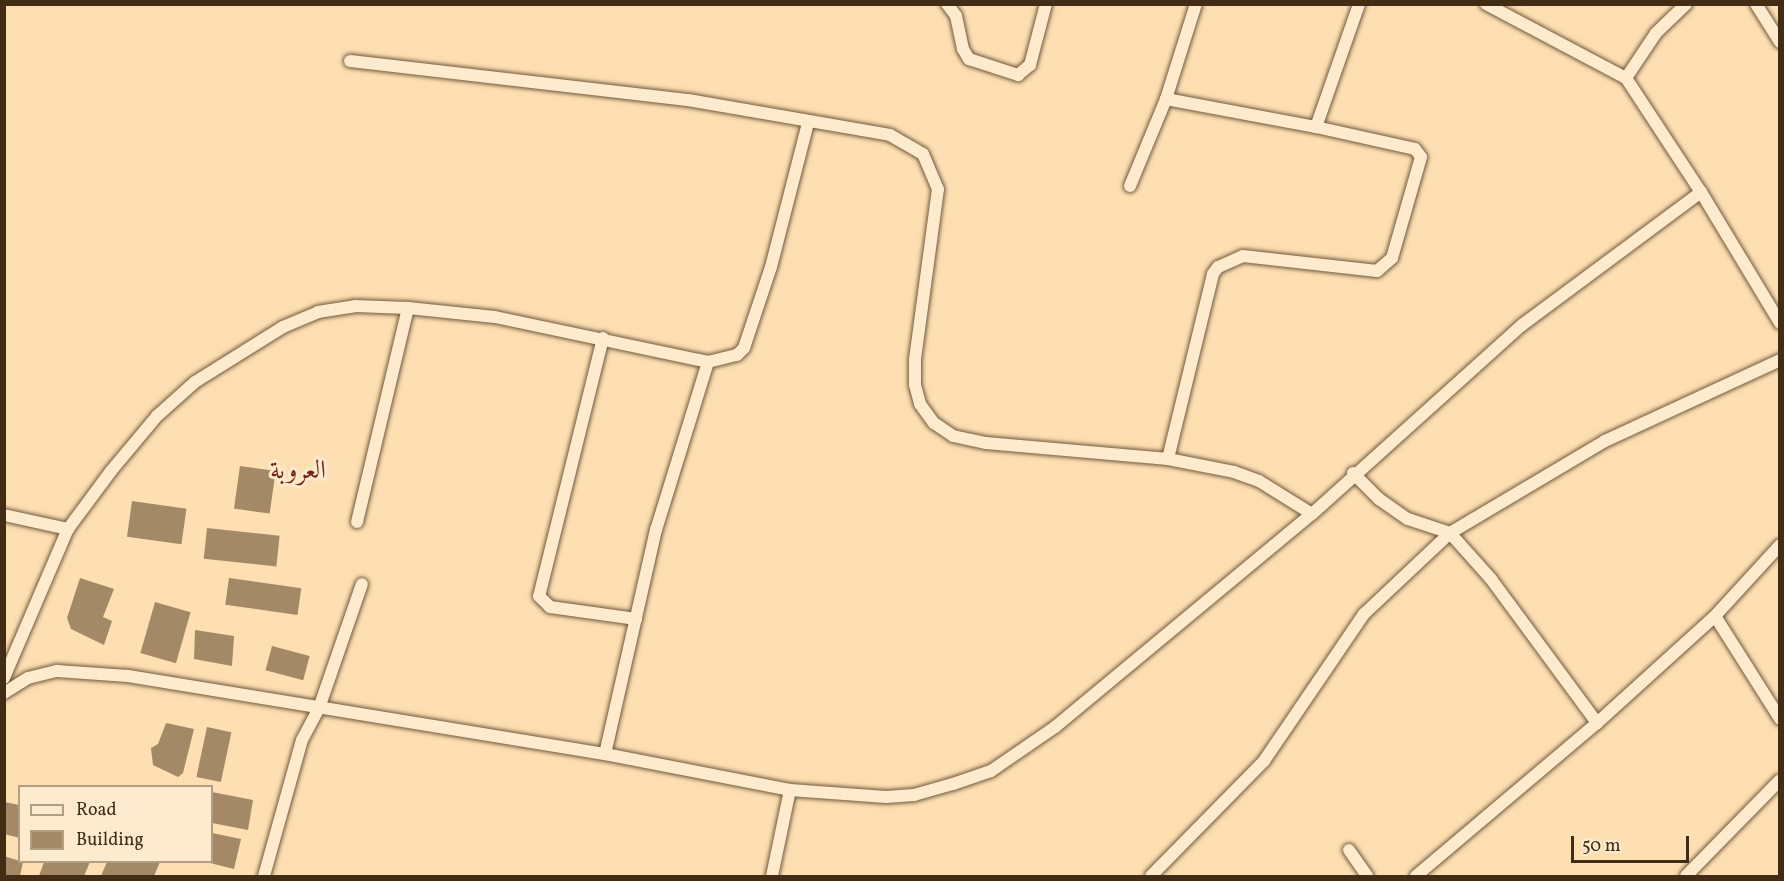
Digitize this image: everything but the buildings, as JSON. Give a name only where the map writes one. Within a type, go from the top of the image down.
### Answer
[{"type":"street","points":[[947,4],[956,16],[963,49],[969,59],[1018,75],[1030,65],[1046,4]]},
{"type":"street","points":[[1130,186],[1166,99],[1196,4]]},
{"type":"street","points":[[1316,127],[1359,4]]},
{"type":"street","points":[[1486,4],[1626,78],[1701,192],[1779,323]]},
{"type":"street","points":[[1626,78],[1656,33],[1686,4]]},
{"type":"street","points":[[1756,4],[1779,42]]},
{"type":"street","points":[[350,61],[688,100],[808,123],[890,135],[923,154],[933,170],[938,189],[920,304],[915,385],[920,404],[934,423],[953,436],[986,443],[1168,459],[1234,472],[1259,481],[1312,514]]},
{"type":"street","points":[[1166,99],[1316,127],[1419,153],[1421,164],[1392,258],[1377,271],[1244,256],[1218,267],[1213,274],[1168,459]]},
{"type":"street","points":[[4,678],[68,529],[157,416],[195,382],[242,350],[318,312],[355,306],[408,308],[495,317],[708,362],[737,355],[744,348],[771,267],[808,123]]},
{"type":"street","points":[[4,693],[39,674],[71,671],[128,676],[605,754],[790,790],[886,797],[914,795],[991,771],[1055,727],[1312,514],[1353,473],[1522,325],[1701,192]]},
{"type":"street","points":[[357,522],[408,308]]},
{"type":"street","points":[[603,338],[539,596],[550,607],[636,620]]},
{"type":"street","points":[[1151,876],[1264,761],[1364,614],[1450,534],[1605,441],[1779,360]]},
{"type":"street","points":[[605,754],[656,530],[708,362]]},
{"type":"street","points":[[1353,473],[1378,499],[1408,519],[1450,534],[1491,579],[1597,723]]},
{"type":"street","points":[[4,515],[68,529]]},
{"type":"street","points":[[1416,876],[1597,723],[1715,616],[1779,545]]},
{"type":"street","points":[[264,876],[302,740],[319,708],[362,584]]},
{"type":"street","points":[[1715,616],[1779,719]]},
{"type":"street","points":[[1686,876],[1779,780]]},
{"type":"street","points":[[772,876],[790,790]]},
{"type":"street","points":[[1349,850],[1367,876]]},
{"type":"district","name":"العروبة","points":[[298,472]]}]
